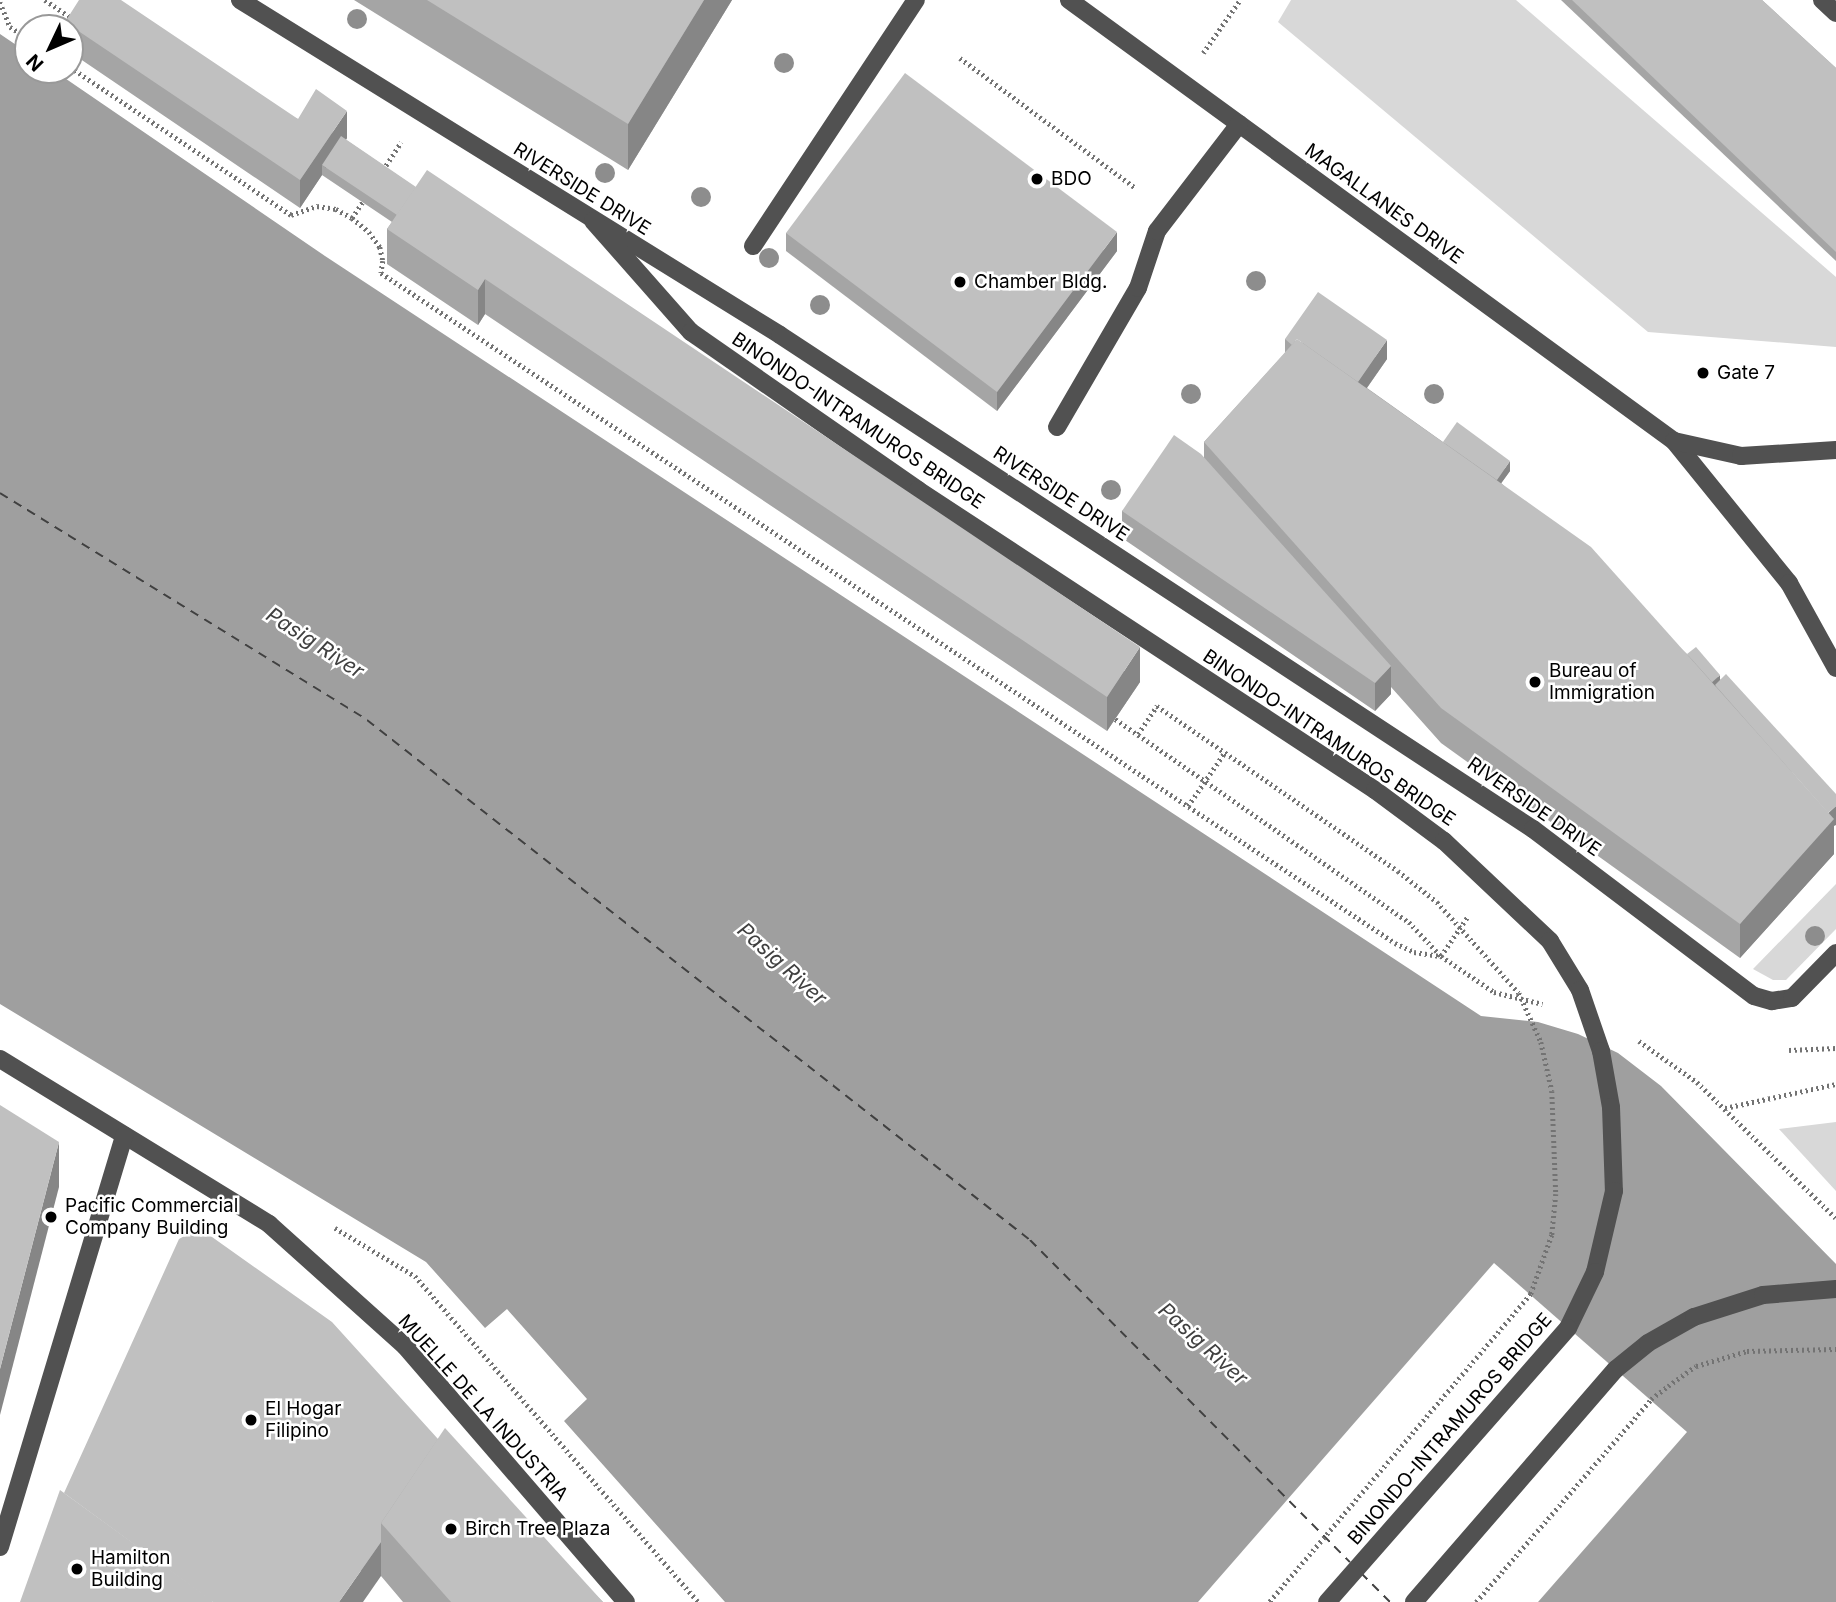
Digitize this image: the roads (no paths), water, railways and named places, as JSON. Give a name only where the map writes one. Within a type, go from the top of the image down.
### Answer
[{"type":"street","name":"RIVERSIDE DRIVE","points":[[240,0],[267,7],[593,221],[780,335],[1533,829],[1754,996],[1772,1001],[1792,998],[1836,953]]},
{"type":"street","points":[[753,246],[916,0]]},
{"type":"street","name":"MAGALLANES DRIVE","points":[[1069,0],[1674,441],[1789,583],[1836,668]]},
{"type":"street","points":[[1822,0],[1836,13]]},
{"type":"street","points":[[1057,427],[1138,288],[1157,232],[1239,124]]},
{"type":"street","name":"BINONDO-INTRAMUROS BRIDGE","points":[[593,221],[691,332],[918,490],[1375,790],[1444,841],[1550,941],[1580,990],[1601,1051],[1611,1107],[1614,1191],[1595,1272],[1568,1328],[1327,1602]]},
{"type":"street","name":"MAGALLANES DRIVE","points":[[1674,441],[1741,456],[1836,450]]},
{"type":"street","name":"MUELLE DE LA INDUSTRIA","points":[[0,1059],[269,1224],[405,1346],[626,1602]]},
{"type":"street","points":[[0,1547],[124,1135]]},
{"type":"street","points":[[1414,1602],[1615,1369],[1648,1343],[1694,1317],[1763,1295],[1836,1289]]},
{"type":"water","name":"Pasig River","points":[[0,34],[14,44],[14,84],[73,84],[325,256],[1481,1016],[1538,1022],[1578,1034],[1618,1053],[1661,1086],[1836,1264],[1836,1602],[725,1602],[564,1421],[587,1399],[507,1309],[485,1328],[426,1262],[0,1004]]},
{"type":"place","name":"BDO","points":[[1037,179]]},
{"type":"place","name":"Chamber Bldg.","points":[[960,282]]},
{"type":"place","name":"Gate 7","points":[[1703,373]]},
{"type":"place","name":"Bureau of Immigration","points":[[1535,682]]},
{"type":"place","name":"Pacific Commercial Company Building","points":[[51,1217]]},
{"type":"place","name":"El Hogar Filipino","points":[[251,1420]]},
{"type":"place","name":"Birch Tree Plaza","points":[[451,1529]]},
{"type":"place","name":"Hamilton Building","points":[[77,1569]]}]
